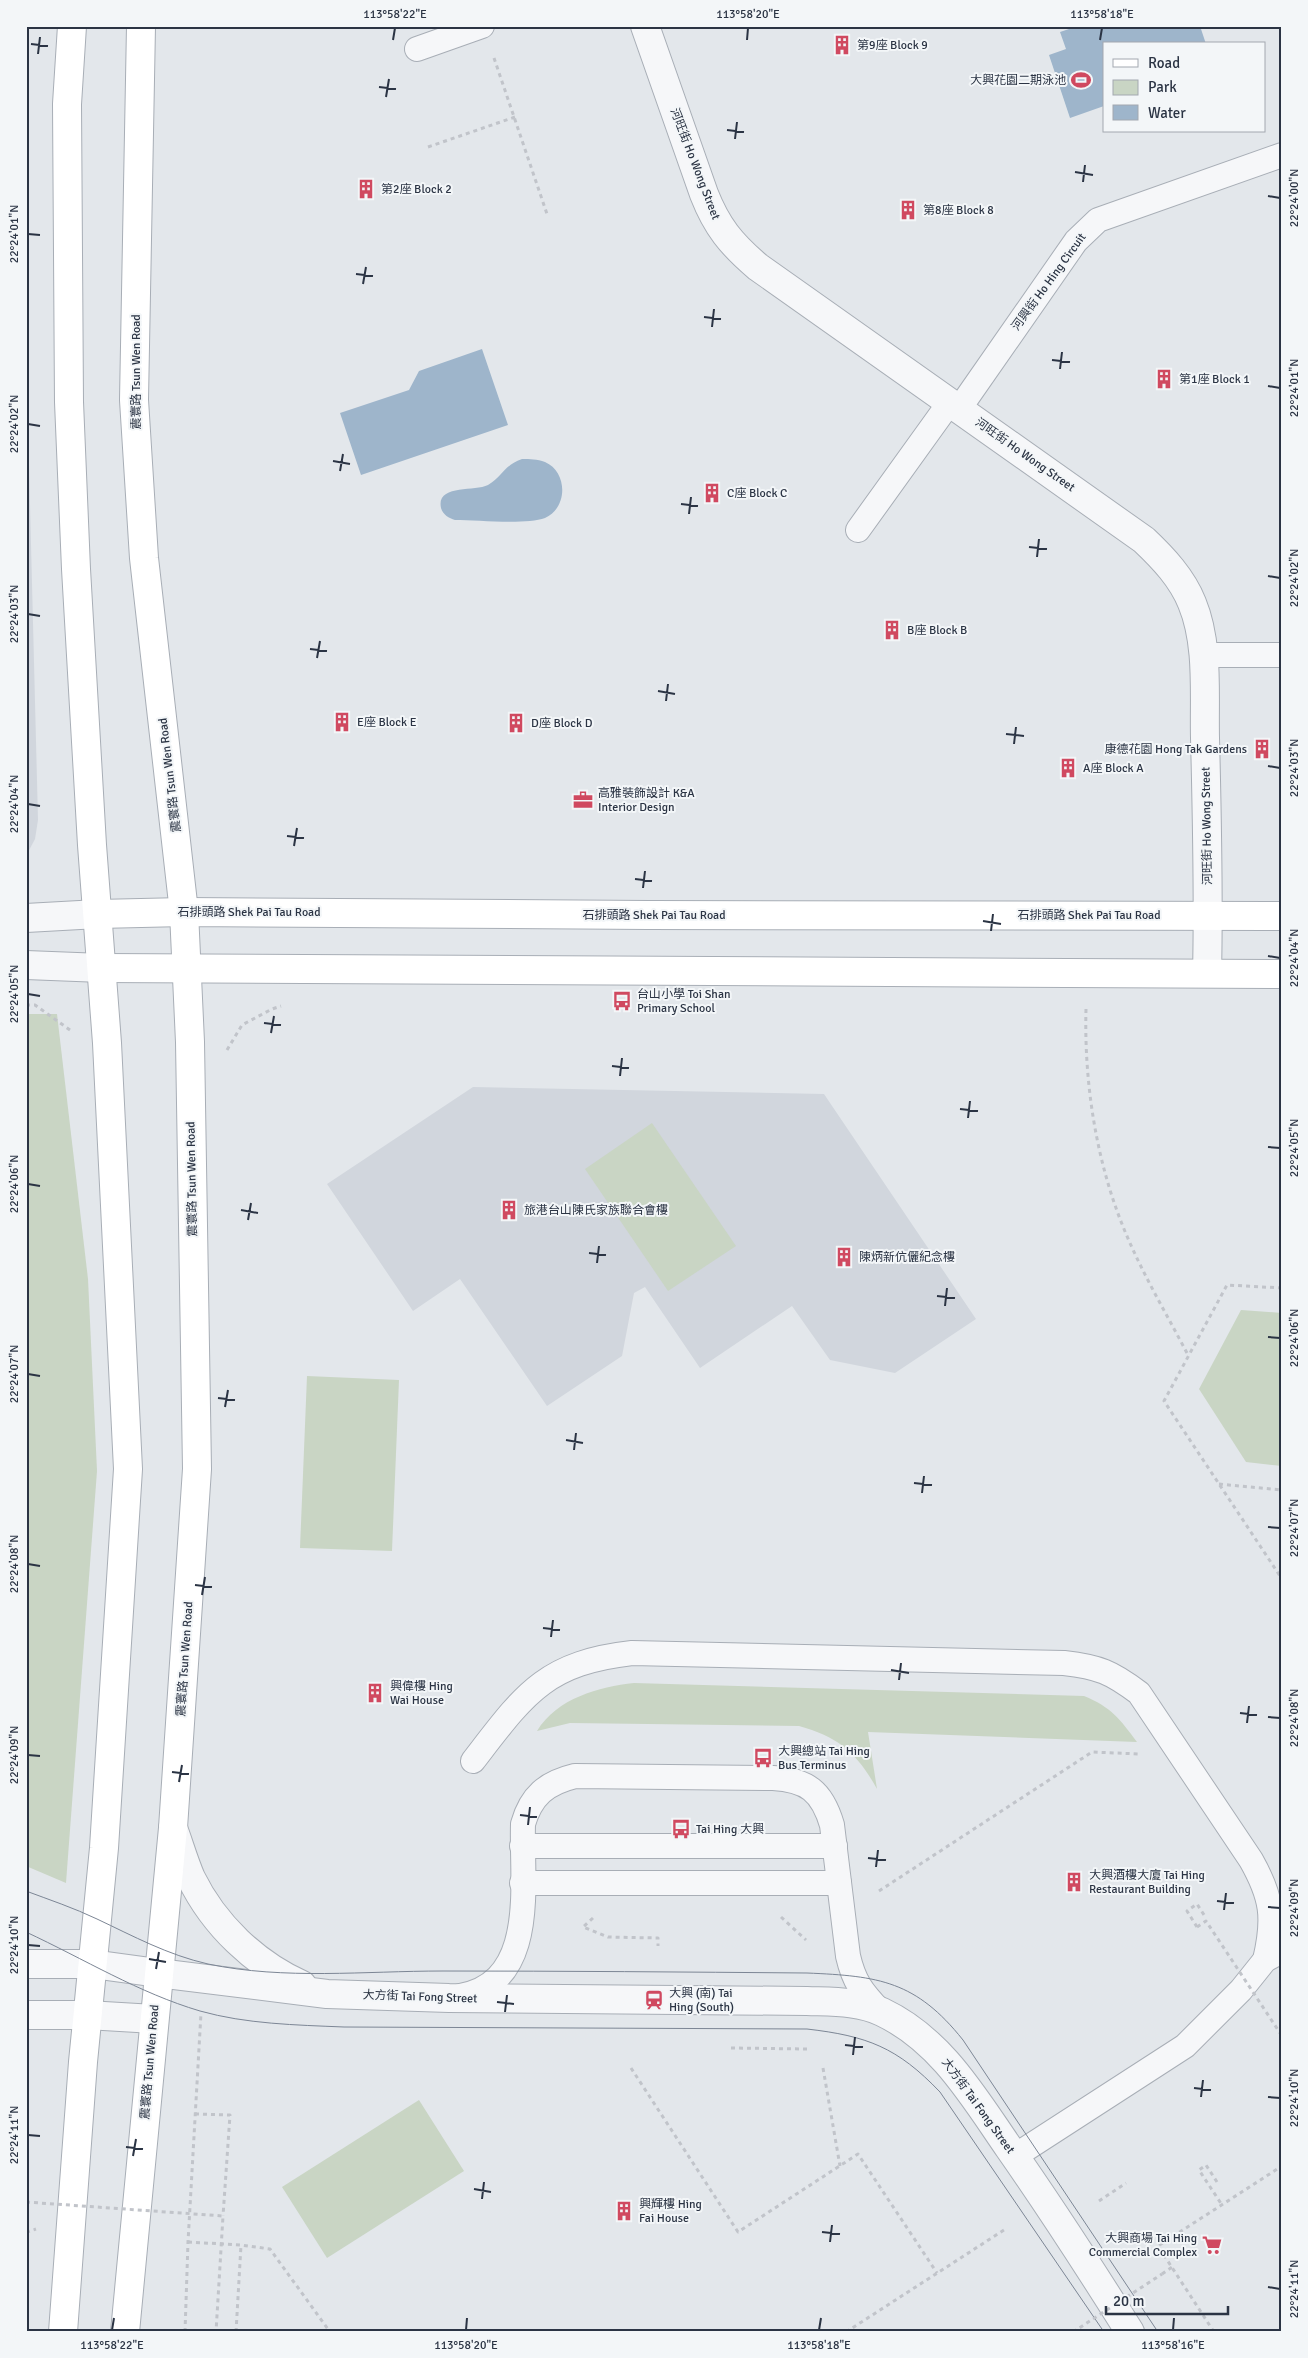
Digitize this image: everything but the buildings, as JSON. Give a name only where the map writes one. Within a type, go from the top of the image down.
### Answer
[{"type":"main road","points":[[63,2332],[87,2015],[104,1848],[128,1469],[102,968],[92,845],[76,569],[70,402],[67,104],[72,26]]},
{"type":"main road","name":"震寰路 Tsun Wen Road","points":[[125,2332],[173,1828],[197,1469],[187,968],[184,912],[144,558],[134,400],[141,26]]},
{"type":"main road","name":"石排頭路 Shek Pai Tau Road","points":[[98,914],[184,912],[1282,916]]},
{"type":"main road","points":[[102,968],[1282,974]]},
{"type":"street","name":"河旺街 Ho Wong Street","points":[[646,26],[704,194],[715,220],[728,239],[758,267],[1144,540],[1173,570],[1192,602],[1203,656],[1208,916],[1207,973]]},
{"type":"street","name":"石排頭路 Shek Pai Tau Road","points":[[26,918],[98,914]]},
{"type":"street","points":[[26,965],[102,968]]},
{"type":"street","name":"大方街 Tai Fong Street","points":[[173,1828],[191,1876],[203,1900],[218,1920],[240,1943],[279,1974],[301,1985],[327,1994]]},
{"type":"street","name":"大方街 Tai Fong Street","points":[[26,1964],[92,1964],[327,1994],[449,1998],[807,2001],[853,2004],[880,2011],[919,2035],[952,2066],[1015,2156],[1130,2332]]},
{"type":"street","points":[[26,2015],[87,2015],[154,2019]]},
{"type":"lane","points":[[417,48],[482,26]]},
{"type":"lane","name":"河興街 Ho Hing Circuit","points":[[858,530],[955,405],[1076,241],[1098,220],[1282,154]]},
{"type":"lane","points":[[1203,656],[1282,656]]},
{"type":"lane","points":[[473,1761],[520,1701],[544,1681],[571,1666],[601,1656],[632,1653],[1064,1664],[1091,1666],[1117,1676],[1139,1693],[1251,1860],[1264,1883],[1270,1908],[1274,1956],[1185,2046],[1015,2156]]},
{"type":"lane","points":[[449,1998],[475,1992],[488,1986],[504,1972],[516,1950],[522,1925],[523,1824],[527,1810],[535,1796],[546,1786],[560,1780],[584,1776],[789,1779],[802,1782],[821,1799],[832,1824],[852,1975],[860,1989],[880,2011]]},
{"type":"lane","points":[[522,1846],[835,1846]]},
{"type":"lane","points":[[522,1883],[840,1883]]},
{"type":"path","points":[[493,54],[548,214]]},
{"type":"path","points":[[428,147],[515,117]]},
{"type":"path","points":[[1086,1006],[1085,1026],[1088,1076],[1095,1126],[1106,1175],[1124,1228],[1146,1279],[1189,1355]]},
{"type":"path","points":[[1282,1288],[1227,1285],[1164,1401],[1282,1580]]},
{"type":"path","points":[[1219,1484],[1282,1490]]},
{"type":"path","points":[[878,1891],[1092,1752],[1140,1754]]},
{"type":"path","points":[[1206,1918],[1197,1904],[1187,1910],[1197,1927],[1206,1921],[1282,2036]]},
{"type":"path","points":[[583,1927],[608,1937],[658,1938],[658,1946]]},
{"type":"path","points":[[185,2332],[188,2242],[204,1979]]},
{"type":"path","points":[[731,2048],[807,2049]]},
{"type":"path","points":[[631,2068],[738,2232],[858,2154],[937,2273]]},
{"type":"path","points":[[823,2068],[840,2166]]},
{"type":"path","points":[[195,2114],[230,2115],[216,2332]]},
{"type":"path","points":[[1217,2182],[1206,2165],[1199,2170],[1222,2205]]},
{"type":"path","points":[[1214,2332],[1158,2246],[1282,2166]]},
{"type":"path","points":[[1100,2201],[1126,2183]]},
{"type":"path","points":[[26,2202],[223,2216]]},
{"type":"path","points":[[846,2332],[1007,2228]]},
{"type":"path","points":[[26,2241],[27,2232]]},
{"type":"path","points":[[188,2242],[241,2245],[270,2249],[330,2332]]},
{"type":"path","points":[[236,2332],[241,2245]]},
{"type":"path","points":[[1073,2332],[1172,2267]]},
{"type":"shaded area","points":[[26,465],[29,465],[38,820],[35,839],[26,856]]},
{"type":"shaded area","points":[[473,1087],[824,1094],[976,1319],[895,1373],[830,1360],[792,1306],[700,1368],[645,1287],[634,1293],[622,1356],[547,1406],[460,1279],[413,1311],[327,1184]]},
{"type":"green space","points":[[26,1014],[57,1014],[88,1279],[97,1471],[66,1883],[26,1866]]},
{"type":"green space","points":[[652,1123],[736,1246],[668,1291],[585,1169]]},
{"type":"green space","points":[[1241,1310],[1282,1313],[1282,1466],[1246,1462],[1199,1389]]},
{"type":"green space","points":[[307,1376],[399,1380],[392,1551],[300,1548]]},
{"type":"green space","points":[[634,1683],[1084,1696],[1108,1709],[1137,1742],[868,1732],[877,1789],[870,1776],[846,1748],[825,1735],[799,1726],[570,1723],[537,1731],[545,1720],[567,1702],[593,1691]]},
{"type":"green space","points":[[419,2100],[464,2171],[327,2258],[282,2187]]},
{"type":"water","name":"大興花園二期泳池","points":[[1078,26],[1200,26],[1205,42],[1103,42],[1103,106],[1070,118],[1049,55],[1066,49],[1060,32]]},
{"type":"water","points":[[482,349],[508,425],[361,475],[340,413],[409,390],[419,371]]},
{"type":"water","points":[[522,459],[545,462],[553,467],[558,474],[561,481],[561,499],[553,513],[537,520],[514,522],[455,520],[443,513],[441,500],[444,495],[457,490],[488,485],[507,468]]},
{"type":"tram line","points":[[26,1891],[80,1911],[179,1956],[237,1969],[295,1973],[443,1971],[807,1973],[855,1976],[894,1985],[929,2005],[946,2020],[963,2040],[1158,2332]]},
{"type":"tram line","points":[[26,1932],[155,1995],[200,2011],[235,2019],[344,2027],[807,2029],[847,2035],[864,2040],[880,2046],[910,2064],[940,2092],[1104,2332]]},
{"type":"place","name":"第9座 Block 9","points":[[842,45]]},
{"type":"place","name":"大興花園二期泳池","points":[[1081,80]]},
{"type":"place","name":"第2座 Block 2","points":[[366,189]]},
{"type":"place","name":"第8座 Block 8","points":[[908,210]]},
{"type":"place","name":"第1座 Block 1","points":[[1164,379]]},
{"type":"place","name":"C座 Block C","points":[[712,493]]},
{"type":"place","name":"B座 Block B","points":[[892,630]]},
{"type":"place","name":"E座 Block E","points":[[342,722]]},
{"type":"place","name":"D座 Block D","points":[[516,723]]},
{"type":"place","name":"康德花園 Hong Tak Gardens","points":[[1262,749]]},
{"type":"place","name":"A座 Block A","points":[[1068,768]]},
{"type":"place","name":"高雅裝飾設計 K&A Interior Design","points":[[583,800]]},
{"type":"place","name":"台山小學 Toi Shan Primary School","points":[[622,1001]]},
{"type":"place","name":"旅港台山陳氏家族聯合會樓","points":[[509,1210]]},
{"type":"place","name":"陳炳新伉儷紀念樓","points":[[844,1257]]},
{"type":"place","name":"興偉樓 Hing Wai House","points":[[375,1693]]},
{"type":"place","name":"大興總站 Tai Hing Bus Terminus","points":[[763,1758]]},
{"type":"place","name":"Tai Hing 大興","points":[[681,1829]]},
{"type":"place","name":"大興酒樓大廈 Tai Hing Restaurant Building","points":[[1074,1882]]},
{"type":"place","name":"大興 (南) Tai Hing (South)","points":[[654,2000]]},
{"type":"place","name":"興輝樓 Hing Fai House","points":[[624,2211]]},
{"type":"place","name":"大興商場 Tai Hing Commercial Complex","points":[[1212,2245]]}]
